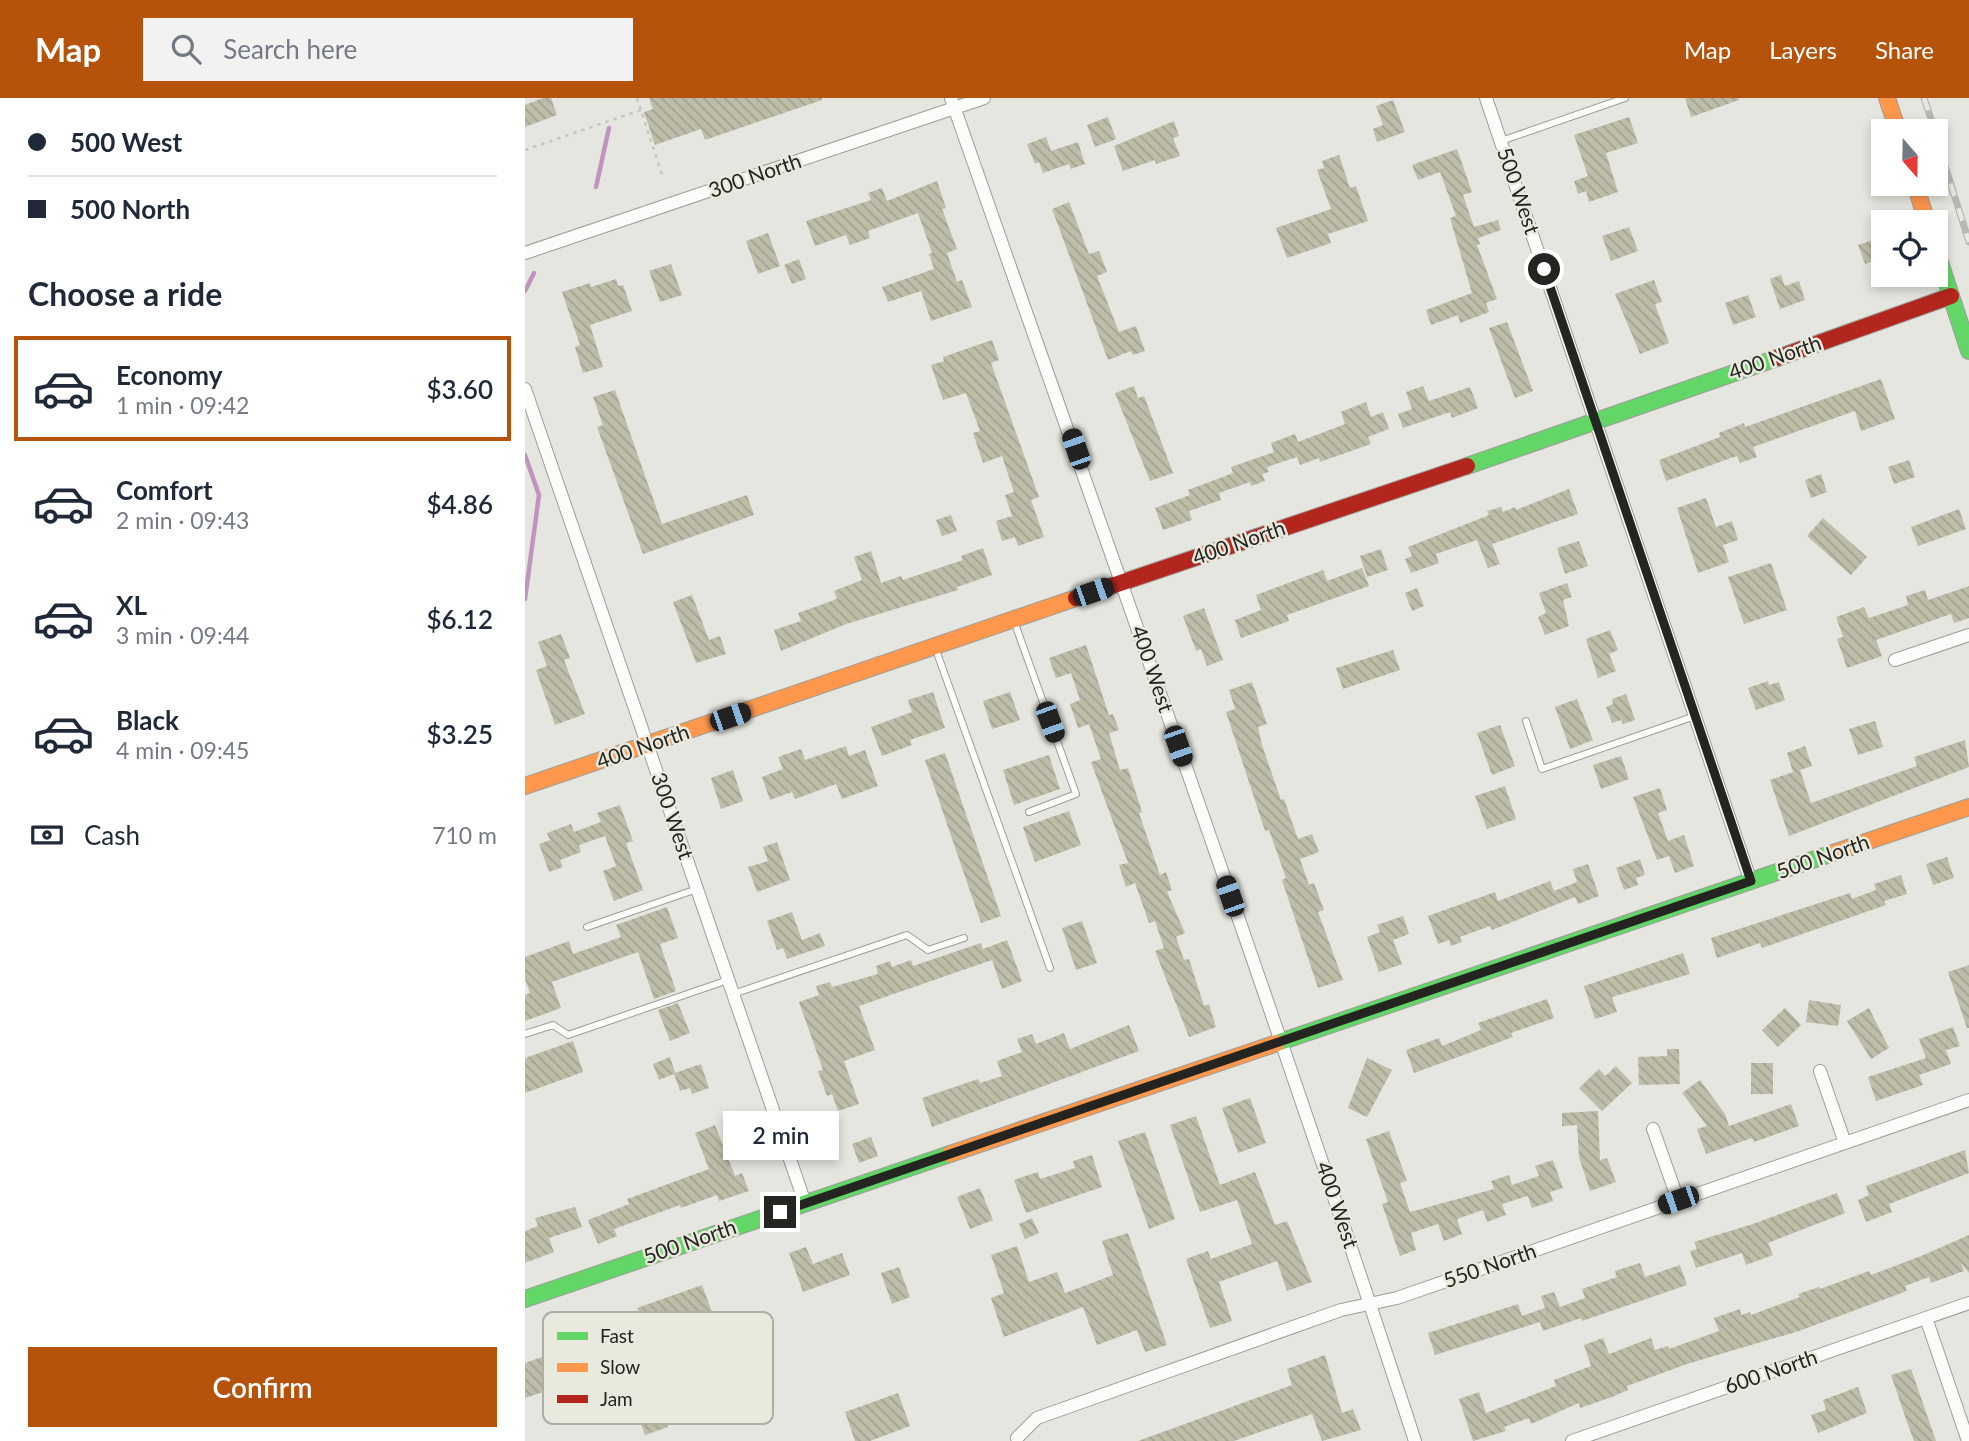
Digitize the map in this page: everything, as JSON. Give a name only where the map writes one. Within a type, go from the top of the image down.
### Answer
[{"type":"street","name":"300 North","points":[[525,253],[953,103],[984,98]]},
{"type":"street","name":"500 West","points":[[1486,98],[1751,881]]},
{"type":"street","points":[[1887,98],[1894,119]]},
{"type":"street","name":"400 West","points":[[953,103],[1123,582],[1415,1441]]},
{"type":"street","points":[[1948,287],[1969,351]]},
{"type":"street","name":"400 North","points":[[525,786],[1595,422],[1951,296]]},
{"type":"street","name":"300 West","points":[[525,389],[806,1203]]},
{"type":"street","points":[[1895,660],[1969,635]]},
{"type":"street","name":"500 North","points":[[525,1299],[1281,1044],[1969,807]]},
{"type":"street","points":[[1820,1071],[1845,1143]]},
{"type":"street","name":"550 North","points":[[1017,1438],[1037,1418],[1341,1310],[1397,1298],[1969,1100]]},
{"type":"street","points":[[1653,1129],[1678,1200]]},
{"type":"street","name":"600 North","points":[[1581,1440],[1969,1303]]},
{"type":"street","points":[[1926,1318],[1968,1441]]},
{"type":"lane","points":[[1501,141],[1625,98]]},
{"type":"lane","points":[[1013,620],[1076,794],[1029,812]]},
{"type":"lane","points":[[935,646],[1051,968]]},
{"type":"lane","points":[[1526,721],[1542,769],[1695,716]]},
{"type":"lane","points":[[587,928],[697,889]]},
{"type":"lane","points":[[733,994],[907,935],[928,950],[964,938]]},
{"type":"lane","points":[[525,1034],[553,1025],[568,1035],[728,980]]},
{"type":"path","points":[[637,98],[662,175]]},
{"type":"path","points":[[525,150],[641,110]]},
{"type":"building","points":[[551,98],[557,115],[525,127],[525,105]]},
{"type":"building","points":[[649,98],[822,100],[705,140],[701,129],[655,145],[644,112],[653,109]]},
{"type":"building","points":[[1685,98],[1738,98],[1739,100],[1691,117]]},
{"type":"building","points":[[1393,100],[1405,132],[1377,142],[1373,129],[1383,125],[1376,106]]},
{"type":"building","points":[[1108,117],[1116,139],[1095,147],[1087,125]]},
{"type":"building","points":[[1629,117],[1638,143],[1606,153],[1618,192],[1589,202],[1586,191],[1578,194],[1574,181],[1588,176],[1574,135]]},
{"type":"building","points":[[1174,121],[1179,136],[1173,138],[1180,156],[1156,164],[1155,160],[1123,171],[1114,146]]},
{"type":"building","points":[[1046,137],[1051,151],[1078,142],[1085,164],[1071,169],[1069,164],[1043,173],[1039,162],[1035,164],[1027,144]]},
{"type":"building","points":[[1457,149],[1472,192],[1463,195],[1474,227],[1498,220],[1501,230],[1478,238],[1480,244],[1477,245],[1497,299],[1486,303],[1489,312],[1460,323],[1458,315],[1431,325],[1426,310],[1472,293],[1450,218],[1456,216],[1440,172],[1418,180],[1412,165]]},
{"type":"building","points":[[1339,155],[1350,188],[1356,186],[1368,221],[1328,234],[1331,243],[1287,258],[1276,228],[1331,209],[1317,170],[1324,168],[1322,161]]},
{"type":"building","points":[[937,181],[946,208],[942,209],[957,249],[947,253],[957,282],[962,280],[972,307],[931,321],[921,291],[888,302],[882,287],[934,269],[929,254],[932,253],[918,213],[868,231],[870,238],[850,245],[846,235],[815,246],[806,221],[871,200],[868,193],[882,188],[887,201]]},
{"type":"building","points":[[1069,202],[1089,254],[1099,251],[1107,272],[1097,276],[1119,332],[1136,326],[1145,351],[1133,355],[1131,351],[1108,360],[1052,209]]},
{"type":"building","points":[[1629,227],[1638,251],[1611,261],[1602,236]]},
{"type":"building","points":[[768,233],[780,266],[758,274],[746,241]]},
{"type":"building","points":[[1871,241],[1871,262],[1865,264],[1858,245]]},
{"type":"building","points":[[799,259],[806,279],[792,284],[784,265]]},
{"type":"building","points":[[671,264],[682,295],[660,302],[649,271]]},
{"type":"building","points":[[1781,275],[1785,286],[1799,281],[1805,300],[1780,309],[1770,279]]},
{"type":"building","points":[[616,279],[618,286],[623,285],[632,311],[590,325],[603,367],[583,373],[575,347],[580,345],[562,292],[590,283],[591,287]]},
{"type":"building","points":[[1654,280],[1662,302],[1655,304],[1669,343],[1640,354],[1615,294]]},
{"type":"building","points":[[1748,295],[1756,317],[1733,325],[1725,303]]},
{"type":"building","points":[[1507,322],[1533,391],[1515,398],[1489,328]]},
{"type":"building","points":[[992,340],[999,360],[991,363],[1039,497],[1031,500],[1044,537],[1018,546],[1015,537],[1002,541],[996,521],[1012,516],[1005,495],[1014,492],[1002,456],[983,463],[973,433],[980,431],[966,393],[943,400],[931,365],[944,361],[943,357]]},
{"type":"building","points":[[1881,379],[1895,419],[1861,431],[1855,411],[1753,447],[1757,457],[1740,463],[1737,456],[1666,481],[1659,460],[1720,437],[1719,433],[1744,423],[1745,427]]},
{"type":"building","points":[[1134,386],[1138,398],[1144,396],[1173,473],[1150,481],[1115,393]]},
{"type":"building","points":[[1423,386],[1429,401],[1470,387],[1478,408],[1452,418],[1450,412],[1403,428],[1398,414],[1412,409],[1406,392]]},
{"type":"building","points":[[615,390],[662,524],[747,495],[754,515],[643,554],[597,427],[603,425],[593,397]]},
{"type":"building","points":[[1366,402],[1371,417],[1383,412],[1389,429],[1368,437],[1371,444],[1320,462],[1319,458],[1300,465],[1297,457],[1267,467],[1269,472],[1262,474],[1265,481],[1251,486],[1250,482],[1219,493],[1221,500],[1189,511],[1192,520],[1163,530],[1155,508],[1190,495],[1188,490],[1233,473],[1231,467],[1274,452],[1271,443],[1295,434],[1298,442],[1345,424],[1341,412]]},
{"type":"building","points":[[1909,460],[1915,477],[1894,484],[1888,467]]},
{"type":"building","points":[[1821,474],[1827,492],[1811,498],[1805,480]]},
{"type":"building","points":[[1569,489],[1578,514],[1492,544],[1500,564],[1488,568],[1477,540],[1436,554],[1439,563],[1411,573],[1405,559],[1412,556],[1408,547],[1489,515],[1487,511],[1501,507],[1503,512],[1515,507],[1516,510]]},
{"type":"building","points":[[1706,498],[1716,527],[1732,521],[1738,540],[1723,545],[1729,562],[1698,573],[1677,508]]},
{"type":"building","points":[[1959,509],[1966,529],[1918,546],[1911,527]]},
{"type":"building","points":[[951,515],[957,531],[942,536],[936,520]]},
{"type":"building","points":[[1823,518],[1867,557],[1851,575],[1807,536]]},
{"type":"building","points":[[1579,541],[1588,566],[1565,574],[1557,548]]},
{"type":"building","points":[[983,548],[992,575],[957,587],[958,590],[846,624],[781,651],[774,630],[801,621],[798,613],[837,599],[834,591],[862,580],[854,557],[871,551],[881,583],[901,576],[903,580],[963,560],[961,556]]},
{"type":"building","points":[[1381,549],[1388,570],[1367,577],[1360,556]]},
{"type":"building","points":[[1771,563],[1787,610],[1744,624],[1728,577]]},
{"type":"building","points":[[1362,568],[1369,586],[1287,615],[1289,621],[1241,638],[1235,620],[1261,610],[1256,595],[1323,570],[1327,581]]},
{"type":"building","points":[[1567,583],[1572,597],[1563,600],[1569,626],[1545,635],[1538,617],[1546,613],[1539,593]]},
{"type":"building","points":[[1969,586],[1969,618],[1954,623],[1951,614],[1876,640],[1882,656],[1847,668],[1837,639],[1843,637],[1836,617],[1864,607],[1869,618],[1908,605],[1906,596],[1925,590],[1928,600]]},
{"type":"building","points":[[1417,588],[1424,606],[1412,611],[1405,593]]},
{"type":"building","points":[[692,595],[709,640],[720,636],[726,654],[696,663],[673,602]]},
{"type":"building","points":[[1204,608],[1223,660],[1207,666],[1201,649],[1196,651],[1183,616]]},
{"type":"building","points":[[1610,630],[1618,650],[1609,654],[1616,671],[1598,678],[1586,639]]},
{"type":"building","points":[[561,634],[570,658],[564,660],[585,714],[555,725],[536,670],[547,666],[538,642]]},
{"type":"building","points":[[1086,645],[1109,715],[1113,714],[1119,730],[1109,733],[1120,770],[1128,768],[1142,812],[1139,813],[1160,875],[1166,872],[1172,890],[1167,892],[1185,933],[1176,937],[1184,960],[1189,959],[1204,1006],[1209,1004],[1216,1027],[1189,1037],[1155,951],[1164,948],[1155,921],[1149,923],[1135,883],[1126,887],[1119,865],[1128,863],[1091,762],[1101,759],[1089,724],[1078,728],[1070,704],[1080,700],[1071,673],[1056,678],[1049,658]]},
{"type":"building","points":[[1393,650],[1400,670],[1343,689],[1336,668]]},
{"type":"building","points":[[1768,681],[1769,685],[1779,682],[1785,700],[1756,710],[1748,688]]},
{"type":"building","points":[[1252,682],[1267,724],[1258,727],[1262,745],[1281,800],[1284,799],[1298,839],[1312,834],[1319,852],[1300,859],[1309,885],[1314,883],[1324,910],[1318,912],[1343,980],[1318,988],[1282,880],[1286,878],[1269,830],[1265,831],[1226,712],[1235,709],[1229,690]]},
{"type":"building","points":[[933,692],[945,728],[910,740],[912,745],[882,756],[871,727],[912,712],[908,700]]},
{"type":"building","points":[[1010,692],[1020,720],[992,729],[983,701]]},
{"type":"building","points":[[1626,694],[1635,720],[1623,724],[1621,720],[1612,723],[1606,707],[1613,704],[1612,699]]},
{"type":"building","points":[[1577,699],[1593,740],[1570,749],[1555,707]]},
{"type":"building","points":[[1875,721],[1883,747],[1858,755],[1849,729]]},
{"type":"building","points":[[1500,725],[1515,766],[1492,775],[1477,733]]},
{"type":"building","points":[[1965,740],[1969,767],[1789,836],[1770,780],[1793,772],[1787,753],[1805,746],[1812,766],[1800,770],[1811,803],[1917,766],[1914,757]]},
{"type":"building","points":[[846,746],[849,756],[865,750],[878,786],[842,799],[836,784],[795,799],[792,792],[770,800],[762,777],[783,769],[778,757],[801,749],[805,760]]},
{"type":"building","points":[[945,753],[1001,916],[981,923],[925,760]]},
{"type":"building","points":[[1049,755],[1060,789],[1014,805],[1003,770]]},
{"type":"building","points":[[1621,756],[1629,779],[1601,789],[1593,765]]},
{"type":"building","points":[[733,770],[743,801],[721,809],[711,778]]},
{"type":"building","points":[[1505,786],[1516,819],[1487,829],[1475,796]]},
{"type":"building","points":[[1660,788],[1667,810],[1658,813],[1668,841],[1684,835],[1694,866],[1675,873],[1669,856],[1657,860],[1633,797]]},
{"type":"building","points":[[620,805],[633,841],[626,843],[643,890],[614,901],[603,871],[616,866],[605,836],[579,845],[581,852],[560,860],[563,867],[549,872],[539,844],[550,840],[547,833],[571,824],[574,832],[601,822],[597,813]]},
{"type":"building","points":[[1069,811],[1081,845],[1035,862],[1023,827]]},
{"type":"building","points":[[777,842],[790,880],[757,892],[748,867],[768,861],[763,847]]},
{"type":"building","points":[[1947,857],[1954,878],[1933,885],[1926,864]]},
{"type":"building","points":[[1640,859],[1645,875],[1636,878],[1638,885],[1624,890],[1616,868]]},
{"type":"building","points":[[1588,864],[1599,896],[1578,904],[1575,897],[1492,930],[1490,926],[1460,937],[1462,942],[1451,946],[1449,940],[1438,944],[1428,916],[1495,892],[1498,901],[1550,881],[1554,891],[1577,882],[1573,869]]},
{"type":"building","points":[[1901,875],[1907,894],[1884,901],[1886,905],[1762,948],[1760,943],[1717,958],[1711,938],[1850,893],[1852,899],[1876,890],[1874,884]]},
{"type":"building","points":[[667,907],[678,938],[660,944],[676,991],[654,999],[638,952],[552,982],[561,1008],[525,1021],[525,995],[530,993],[525,979],[525,957],[569,941],[573,954],[621,937],[616,925]]},
{"type":"building","points":[[792,912],[802,940],[820,933],[825,946],[787,959],[783,948],[777,950],[767,921]]},
{"type":"building","points":[[1403,916],[1409,934],[1393,940],[1402,964],[1379,972],[1367,937],[1380,932],[1377,925]]},
{"type":"building","points":[[1082,921],[1097,963],[1076,970],[1062,928]]},
{"type":"building","points":[[1007,940],[1022,981],[1002,989],[992,960],[859,1006],[875,1050],[844,1061],[859,1104],[838,1111],[832,1094],[827,1096],[818,1071],[823,1070],[799,1002],[819,995],[816,986],[830,982],[832,987],[878,974],[876,966],[890,961],[892,967],[911,960],[913,966],[981,943],[983,949]]},
{"type":"building","points":[[1683,953],[1690,974],[1612,997],[1617,1012],[1595,1019],[1584,986]]},
{"type":"building","points":[[1969,965],[1969,1028],[1967,1028],[1948,972]]},
{"type":"building","points":[[1547,999],[1554,1018],[1511,1033],[1513,1037],[1414,1073],[1406,1050],[1439,1038],[1442,1046],[1481,1030],[1478,1023]]},
{"type":"building","points":[[1809,1000],[1841,1005],[1838,1026],[1806,1022]]},
{"type":"building","points":[[678,1003],[690,1033],[670,1041],[658,1010]]},
{"type":"building","points":[[1785,1008],[1801,1025],[1778,1047],[1762,1030]]},
{"type":"building","points":[[1869,1008],[1889,1048],[1871,1059],[1847,1021]]},
{"type":"building","points":[[1129,1025],[1139,1051],[932,1127],[922,1098],[978,1079],[980,1083],[1002,1076],[997,1061],[1022,1052],[1017,1039],[1032,1034],[1036,1044],[1064,1033],[1070,1049]]},
{"type":"building","points":[[1953,1027],[1960,1046],[1946,1050],[1951,1064],[1919,1075],[1923,1085],[1876,1101],[1868,1077],[1926,1058],[1919,1039]]},
{"type":"building","points":[[573,1041],[583,1072],[525,1093],[525,1058]]},
{"type":"building","points":[[1667,1049],[1679,1049],[1680,1084],[1639,1085],[1638,1057],[1667,1056]]},
{"type":"building","points":[[670,1057],[675,1073],[701,1064],[709,1088],[692,1094],[690,1088],[680,1091],[674,1074],[659,1080],[653,1064]]},
{"type":"building","points":[[1367,1058],[1392,1070],[1367,1117],[1348,1108]]},
{"type":"building","points":[[1751,1063],[1773,1063],[1773,1094],[1751,1094]]},
{"type":"building","points":[[1616,1066],[1632,1083],[1602,1111],[1579,1088],[1599,1069],[1605,1076]]},
{"type":"building","points":[[1700,1080],[1725,1114],[1729,1126],[1791,1104],[1799,1126],[1754,1142],[1752,1138],[1706,1154],[1697,1129],[1707,1126],[1682,1093]]},
{"type":"building","points":[[1250,1098],[1266,1143],[1238,1153],[1222,1108]]},
{"type":"building","points":[[1598,1111],[1600,1160],[1607,1158],[1616,1182],[1590,1191],[1579,1157],[1577,1125],[1562,1126],[1562,1113]]},
{"type":"building","points":[[1196,1116],[1220,1185],[1255,1172],[1275,1225],[1287,1221],[1312,1282],[1287,1291],[1277,1261],[1219,1282],[1232,1321],[1210,1328],[1186,1259],[1208,1251],[1211,1259],[1252,1244],[1237,1200],[1200,1212],[1170,1125]]},
{"type":"building","points":[[715,1125],[735,1176],[742,1173],[749,1191],[719,1201],[717,1195],[681,1208],[680,1205],[614,1229],[617,1236],[598,1244],[588,1220],[629,1204],[627,1199],[709,1169],[695,1133]]},
{"type":"building","points":[[1389,1131],[1407,1181],[1400,1183],[1410,1212],[1494,1189],[1491,1181],[1509,1175],[1512,1185],[1539,1176],[1535,1166],[1553,1160],[1563,1188],[1550,1192],[1553,1201],[1532,1208],[1528,1196],[1502,1204],[1506,1215],[1487,1222],[1483,1210],[1457,1219],[1462,1234],[1444,1241],[1438,1224],[1411,1233],[1416,1250],[1400,1256],[1382,1204],[1388,1202],[1366,1139]]},
{"type":"building","points":[[1145,1132],[1175,1219],[1149,1229],[1118,1141]]},
{"type":"building","points":[[871,1137],[878,1156],[859,1163],[852,1144]]},
{"type":"building","points":[[1965,1150],[1969,1173],[1889,1204],[1892,1212],[1866,1222],[1858,1200],[1869,1195],[1866,1186]]},
{"type":"building","points":[[1092,1155],[1102,1187],[1026,1213],[1014,1180],[1038,1172],[1040,1179],[1075,1168],[1073,1161]]},
{"type":"building","points":[[980,1188],[993,1220],[970,1229],[957,1197]]},
{"type":"building","points":[[1837,1193],[1845,1213],[1768,1243],[1773,1255],[1746,1265],[1742,1253],[1696,1268],[1690,1251],[1697,1249],[1694,1242],[1756,1223]]},
{"type":"building","points":[[575,1207],[582,1227],[549,1238],[554,1252],[525,1263],[525,1231],[538,1226],[535,1218]]},
{"type":"building","points":[[1032,1218],[1039,1233],[1025,1239],[1019,1224]]},
{"type":"building","points":[[1128,1233],[1167,1345],[1145,1352],[1137,1330],[1097,1345],[1083,1307],[1004,1337],[991,1298],[1004,1293],[991,1255],[1017,1246],[1029,1282],[1057,1272],[1065,1293],[1113,1275],[1102,1241]]},
{"type":"building","points":[[1969,1235],[1969,1273],[1961,1263],[1964,1271],[1931,1283],[1929,1277],[1905,1286],[1907,1291],[1799,1331],[1687,1364],[1627,1386],[1628,1390],[1612,1397],[1580,1408],[1579,1403],[1531,1424],[1529,1418],[1504,1427],[1506,1431],[1473,1441],[1459,1399],[1479,1392],[1486,1413],[1556,1386],[1554,1380],[1591,1366],[1584,1345],[1603,1338],[1609,1354],[1651,1338],[1655,1350],[1668,1346],[1669,1349],[1719,1331],[1714,1318],[1740,1309],[1741,1315],[1750,1312],[1751,1315],[1819,1287],[1820,1289],[1869,1271],[1871,1275]]},
{"type":"building","points":[[806,1247],[813,1264],[842,1253],[850,1275],[803,1292],[789,1253]]},
{"type":"building","points":[[1640,1263],[1645,1277],[1680,1265],[1687,1285],[1582,1321],[1581,1318],[1543,1331],[1540,1322],[1435,1355],[1428,1333],[1518,1304],[1522,1316],[1545,1308],[1541,1296],[1554,1292],[1560,1307],[1585,1298],[1582,1289],[1617,1277],[1615,1271]]},
{"type":"building","points":[[899,1267],[910,1297],[892,1304],[881,1273]]},
{"type":"building","points":[[702,1285],[712,1312],[639,1312],[637,1308]]},
{"type":"building","points":[[1325,1355],[1342,1413],[1353,1409],[1361,1430],[1322,1441],[1312,1414],[1234,1441],[1138,1441],[1292,1385],[1287,1369]]},
{"type":"building","points":[[543,1357],[543,1392],[525,1398],[525,1363]]},
{"type":"building","points":[[1911,1369],[1936,1441],[1914,1441],[1907,1422],[1891,1375]]},
{"type":"building","points":[[1858,1387],[1867,1413],[1818,1433],[1811,1415],[1826,1410],[1823,1400]]},
{"type":"building","points":[[898,1393],[910,1426],[870,1441],[855,1441],[845,1412]]},
{"type":"building","points":[[641,1424],[667,1424],[668,1427],[645,1435]]},
{"type":"waterway","points":[[596,187],[609,128]]},
{"type":"waterway","points":[[525,291],[534,273]]},
{"type":"waterway","points":[[525,455],[539,495],[525,599]]},
{"type":"railway","points":[[1924,98],[1931,119]]},
{"type":"railway","points":[[1948,175],[1969,242]]},
{"type":"traffic: fast","points":[[1948,287],[1969,351]]},
{"type":"traffic: fast","points":[[1467,466],[1777,358]]},
{"type":"traffic: fast","points":[[1277,1043],[1833,853]]},
{"type":"traffic: fast","points":[[525,1299],[950,1154]]},
{"type":"traffic: slow","points":[[1887,98],[1894,119]]},
{"type":"traffic: slow","points":[[1919,196],[1923,210]]},
{"type":"traffic: slow","points":[[525,786],[1076,598]]},
{"type":"traffic: slow","points":[[1833,853],[1969,807]]},
{"type":"traffic: slow","points":[[950,1154],[1277,1043]]},
{"type":"traffic: jam","points":[[1777,358],[1951,296]]},
{"type":"traffic: jam","points":[[1076,598],[1467,466]]},
{"type":"route","points":[[780,1212],[1281,1044],[1751,881],[1544,269]]}]
